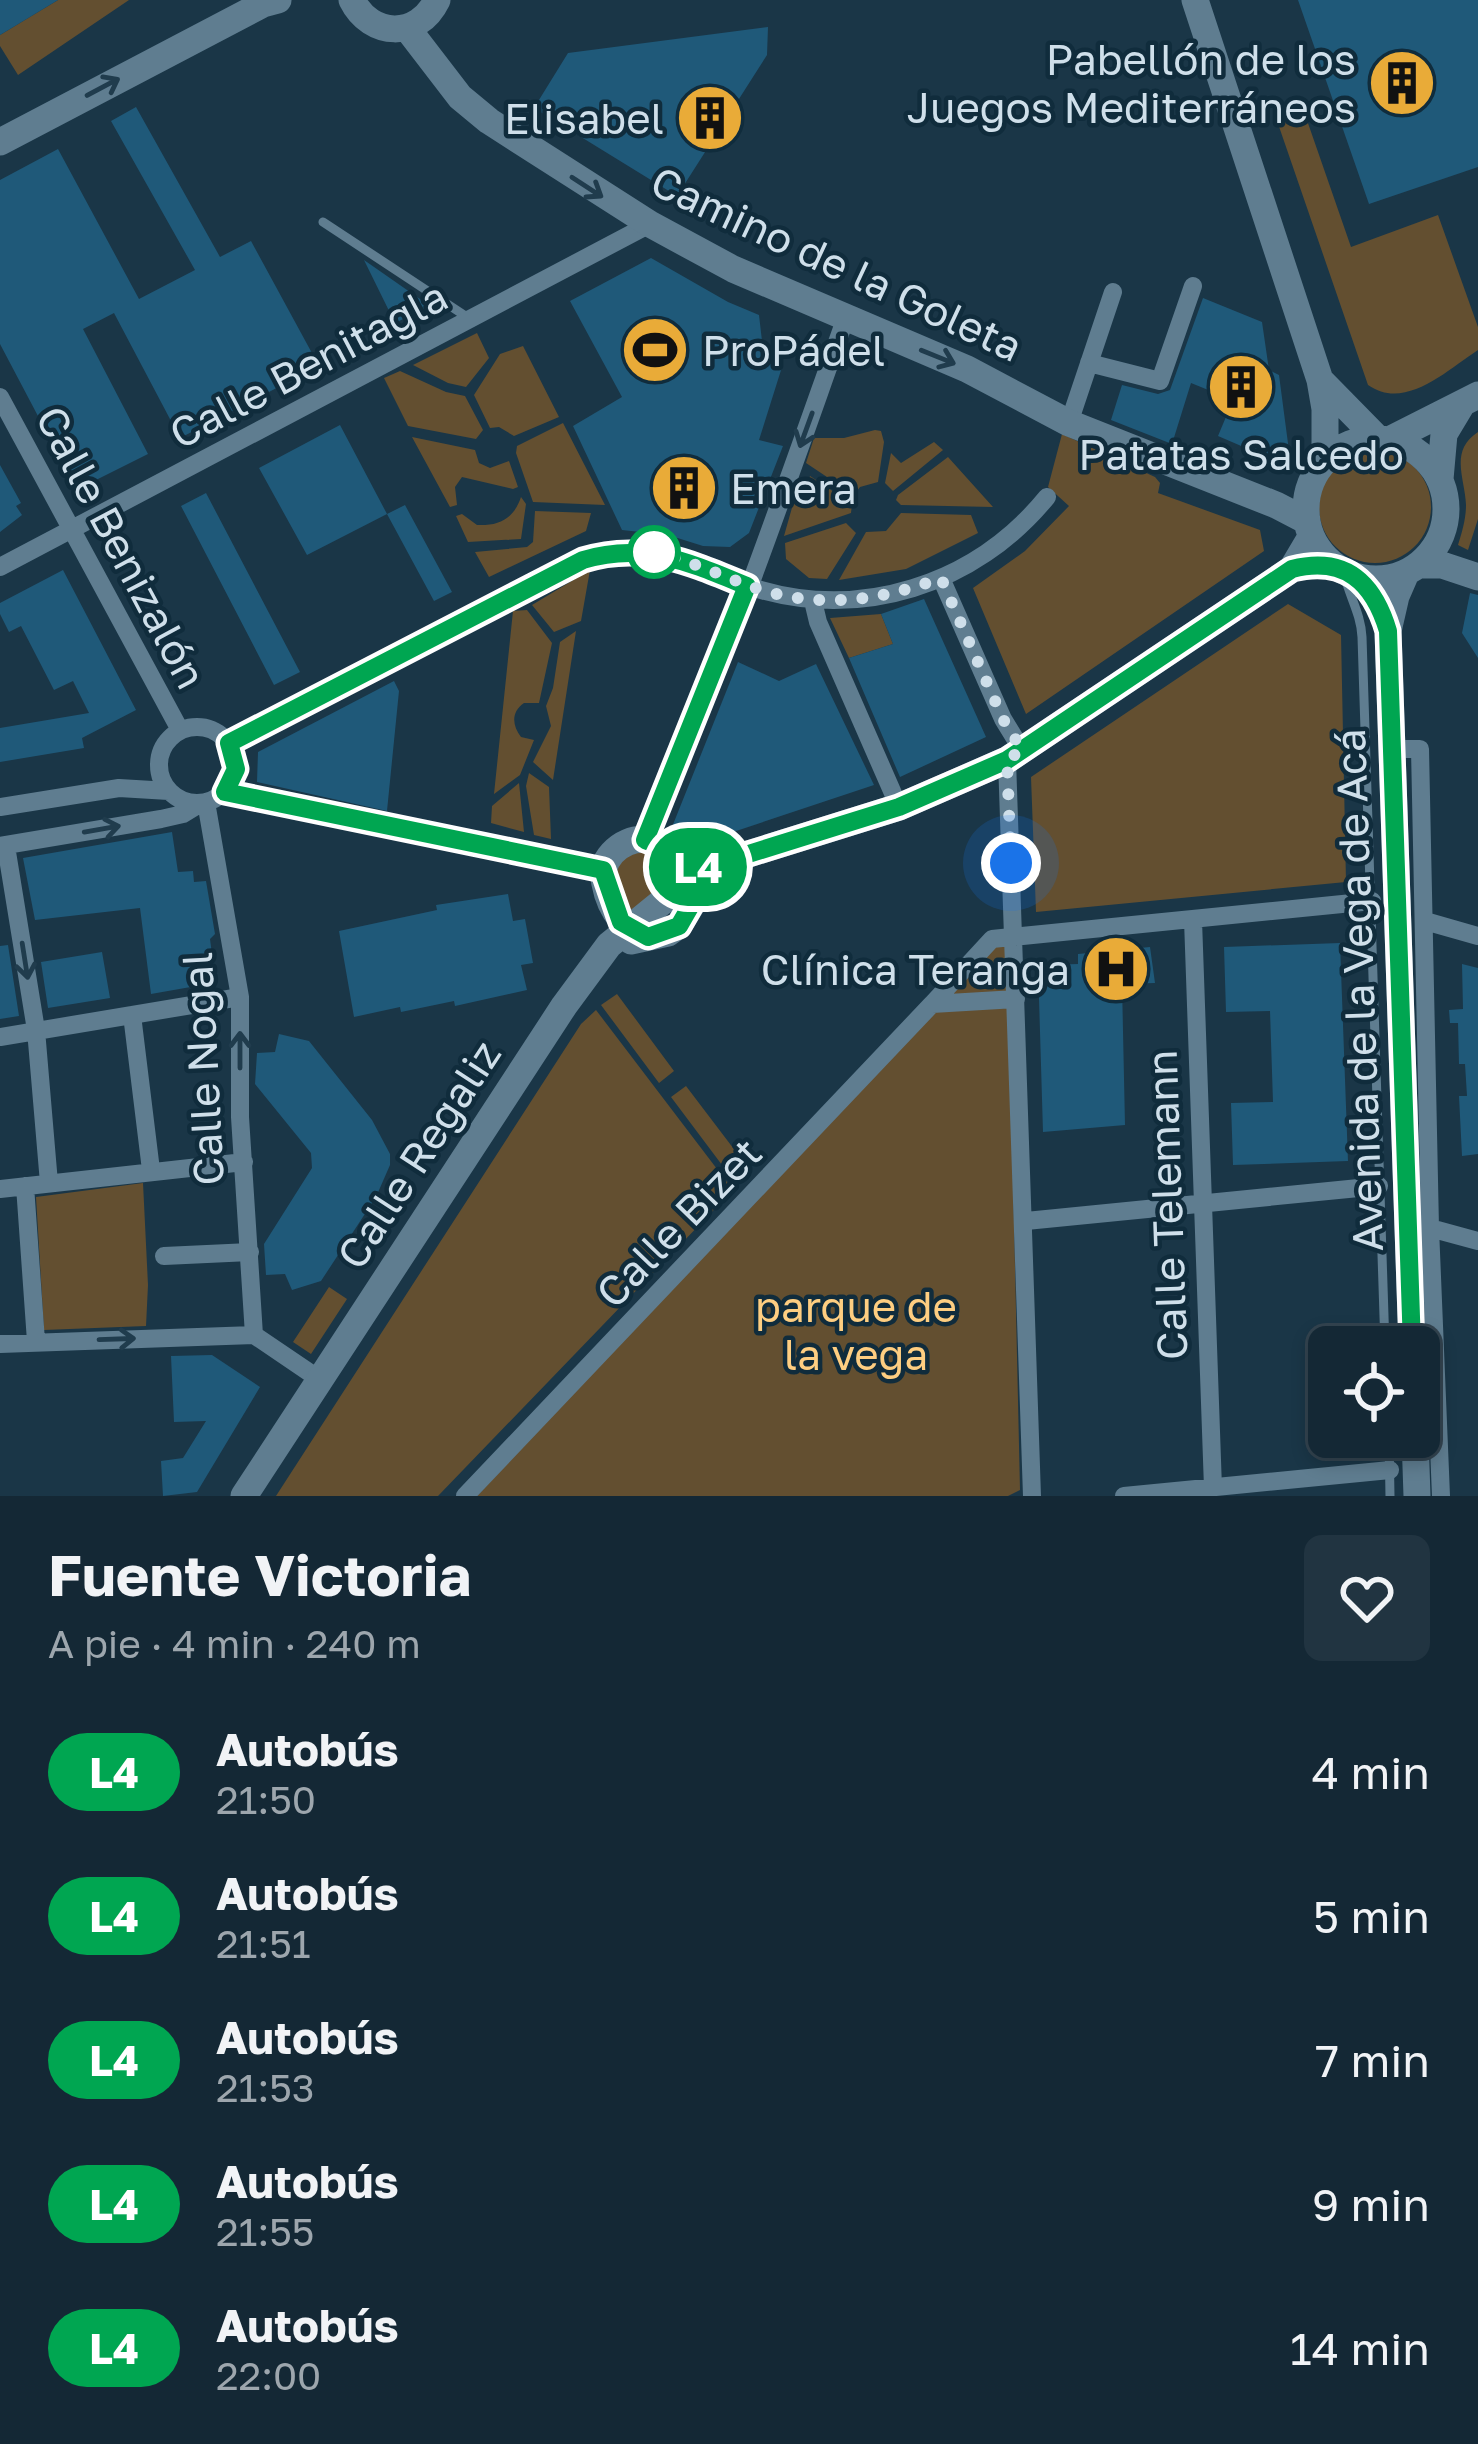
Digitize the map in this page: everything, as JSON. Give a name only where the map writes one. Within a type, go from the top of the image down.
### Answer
[{"type":"main road","points":[[352,0],[375,26],[407,28],[426,18],[437,0]]},
{"type":"main road","points":[[1195,0],[1320,380],[1325,460]]},
{"type":"main road","points":[[0,142],[271,2]]},
{"type":"main road","name":"Camino de la Goleta","points":[[407,28],[460,97],[489,121],[650,224],[733,269],[967,369],[1070,423],[1307,520]]},
{"type":"main road","points":[[1320,380],[1342,407],[1384,440],[1425,459],[1439,479]]},
{"type":"main road","points":[[1470,400],[1444,434],[1439,479],[1446,516],[1438,565],[1381,579],[1344,571],[1292,569],[1307,520],[1313,476],[1325,460],[1354,441],[1384,440],[1470,400]]},
{"type":"main road","points":[[1307,520],[1344,571]]},
{"type":"main road","name":"Avenida de la Vega de Acá","points":[[1411,1326],[1388,631],[1396,596],[1438,565]]},
{"type":"main road","name":"Calle Regaliz","points":[[244,1496],[564,1006],[625,930],[693,877],[742,856],[899,807],[1015,755],[1292,569]]},
{"type":"main road","name":"Avenida de la Vega de Acá","points":[[1344,571],[1380,608],[1388,631]]},
{"type":"main road","points":[[625,930],[603,870],[614,849],[645,840],[666,848],[693,877]]},
{"type":"main road","points":[[1416,1458],[1417,1496]]},
{"type":"street","name":"Calle Benitagla","points":[[0,567],[650,224]]},
{"type":"street","points":[[1088,363],[1160,381],[1193,286]]},
{"type":"street","points":[[1070,423],[1112,292]]},
{"type":"street","points":[[645,840],[747,586],[845,320]]},
{"type":"street","name":"Calle Benizalón","points":[[0,398],[180,730]]},
{"type":"street","points":[[229,743],[595,556],[641,550],[670,555],[747,586],[813,601],[845,602],[882,597],[941,578],[1001,544],[1048,497]]},
{"type":"street","points":[[941,578],[1015,755],[1013,938],[1032,1496]]},
{"type":"street","points":[[813,601],[899,807]]},
{"type":"street","points":[[204,802],[184,801],[169,791],[158,769],[160,751],[180,730],[207,727],[229,743],[236,769],[225,792]]},
{"type":"street","points":[[1391,749],[1420,749],[1441,1496]]},
{"type":"street","points":[[119,788],[158,769]]},
{"type":"street","points":[[0,807],[119,788],[169,791]]},
{"type":"street","points":[[49,1183],[37,1030],[3,846],[183,814],[225,792],[603,870]]},
{"type":"street","name":"Calle Nogal","points":[[204,802],[240,997],[254,1335]]},
{"type":"street","points":[[1013,938],[1372,901]]},
{"type":"street","name":"Calle Telemann","points":[[1193,920],[1213,1488]]},
{"type":"street","points":[[1425,921],[1478,936]]},
{"type":"street","name":"Calle Bizet","points":[[471,1493],[992,939],[1013,938]]},
{"type":"street","points":[[0,1036],[240,997]]},
{"type":"street","points":[[932,1004],[1016,999]]},
{"type":"street","points":[[132,1015],[151,1170]]},
{"type":"street","points":[[0,1189],[244,1162]]},
{"type":"street","points":[[26,1186],[36,1341]]},
{"type":"street","points":[[1025,1221],[1379,1186]]},
{"type":"street","points":[[1430,1228],[1478,1241]]},
{"type":"street","points":[[164,1256],[250,1252]]},
{"type":"street","points":[[0,1343],[254,1335],[319,1379]]},
{"type":"street","points":[[1124,1496],[1390,1470]]},
{"type":"lane","points":[[323,222],[470,319]]},
{"type":"lane","points":[[1344,571],[1362,629],[1384,1326]]},
{"type":"lane","points":[[1390,1458],[1390,1496]]},
{"type":"green space","points":[[58,0],[129,0],[18,75],[0,46],[0,35]]},
{"type":"green space","points":[[1301,103],[1351,247],[1438,215],[1478,327],[1478,350],[1411,391],[1382,392],[1368,385],[1274,112]]},
{"type":"green space","points":[[477,333],[489,358],[466,387],[413,365]]},
{"type":"green space","points":[[523,346],[559,417],[514,436],[499,427],[490,428],[474,395],[500,354]]},
{"type":"green space","points":[[400,371],[465,396],[483,430],[476,439],[408,426],[384,378]]},
{"type":"green space","points":[[563,423],[605,505],[533,502],[517,446]]},
{"type":"green space","points":[[881,431],[884,442],[878,482],[860,487],[854,495],[806,463],[814,438],[844,438]]},
{"type":"green space","points":[[1478,432],[1478,519],[1468,550],[1458,545],[1466,510],[1461,456]]},
{"type":"green space","points":[[1062,434],[1155,477],[1160,483],[1158,493],[1260,530],[1264,551],[1026,714],[973,588],[1025,551],[1069,506],[1048,487]]},
{"type":"green space","points":[[412,437],[475,450],[479,463],[490,468],[509,461],[518,487],[462,477],[455,487],[457,505],[450,507]]},
{"type":"green space","points":[[934,442],[943,450],[893,491],[885,483],[891,453],[901,463]]},
{"type":"green space","points":[[1375,451],[1396,455],[1414,468],[1427,486],[1431,507],[1427,528],[1414,546],[1396,559],[1375,563],[1354,559],[1336,546],[1323,528],[1319,507],[1323,486],[1336,468],[1354,455]]},
{"type":"green space","points":[[948,457],[993,507],[901,505],[896,500],[898,495]]},
{"type":"green space","points":[[810,476],[852,504],[851,513],[784,536],[797,490],[806,492]]},
{"type":"green space","points":[[521,497],[526,504],[521,539],[468,542],[456,516],[462,514],[477,525],[493,524],[510,515]]},
{"type":"green space","points":[[535,511],[591,513],[586,531],[489,577],[475,552],[527,547],[533,542]]},
{"type":"green space","points":[[901,513],[971,515],[978,533],[906,569],[839,580],[866,532],[886,531]]},
{"type":"green space","points":[[846,523],[856,533],[827,579],[809,578],[786,559],[785,543]]},
{"type":"green space","points":[[590,570],[581,621],[554,632],[532,605]]},
{"type":"green space","points":[[1288,604],[1341,635],[1346,882],[1036,912],[1031,777]]},
{"type":"green space","points":[[527,610],[552,643],[539,703],[524,703],[515,715],[521,737],[534,740],[520,775],[494,794],[513,611]]},
{"type":"green space","points":[[881,614],[893,644],[849,658],[830,618]]},
{"type":"green space","points":[[576,631],[553,780],[533,762],[551,726],[546,706],[560,642]]},
{"type":"green space","points":[[529,773],[549,787],[551,839],[534,835],[526,786]]},
{"type":"green space","points":[[519,783],[524,832],[491,823],[492,806]]},
{"type":"green space","points":[[651,849],[677,873],[628,914],[613,870],[623,855]]},
{"type":"green space","name":"parque de la vega","points":[[1005,946],[1020,1490],[1008,1496],[477,1496],[990,947]]},
{"type":"green space","points":[[617,994],[674,1071],[659,1083],[601,1005]]},
{"type":"green space","points":[[596,1010],[733,1190],[438,1496],[276,1496],[581,1024]]},
{"type":"green space","points":[[686,1086],[746,1165],[731,1177],[671,1097]]},
{"type":"green space","points":[[143,1183],[146,1326],[44,1330],[36,1197]]},
{"type":"green space","points":[[329,1287],[347,1299],[311,1354],[293,1342]]},
{"type":"building","points":[[0,0],[58,0],[0,35]]},
{"type":"building","name":"Pabellón de los Juegos Mediterráneos","points":[[1298,0],[1478,0],[1478,167],[1369,204]]},
{"type":"building","points":[[768,27],[767,55],[677,196],[534,108],[568,53]]},
{"type":"building","points":[[136,107],[220,257],[251,241],[319,366],[180,438],[114,313],[83,329],[148,454],[92,482],[68,473],[0,344],[0,180],[58,149],[139,299],[195,270],[111,121]]},
{"type":"building","points":[[651,258],[759,315],[762,341],[782,367],[759,440],[783,446],[749,533],[730,547],[622,530],[573,426],[622,397],[570,301]]},
{"type":"building","points":[[364,260],[430,306],[395,323]]},
{"type":"building","name":"Patatas Salcedo","points":[[1203,298],[1262,322],[1269,370],[1279,375],[1289,451],[1283,464],[1218,436],[1233,400],[1191,383],[1172,444],[1111,420],[1122,385],[1158,394],[1170,390]]},
{"type":"building","points":[[340,425],[387,514],[307,555],[259,468]]},
{"type":"building","points":[[0,465],[21,503],[16,506],[22,515],[0,532]]},
{"type":"building","points":[[206,493],[300,672],[274,685],[181,506]]},
{"type":"building","points":[[405,505],[452,592],[434,601],[387,514]]},
{"type":"building","points":[[63,570],[136,710],[82,738],[84,748],[0,762],[0,728],[89,713],[73,681],[54,690],[21,626],[9,632],[0,614],[0,603]]},
{"type":"building","points":[[1470,593],[1478,595],[1478,658],[1462,633]]},
{"type":"building","points":[[924,599],[986,737],[900,777],[849,658],[893,644],[881,614]]},
{"type":"building","points":[[738,662],[779,681],[816,664],[874,785],[691,846],[672,827]]},
{"type":"building","points":[[394,681],[399,691],[387,811],[257,782],[258,752]]},
{"type":"building","points":[[172,832],[178,872],[193,871],[194,882],[206,881],[215,934],[210,939],[214,969],[202,985],[151,994],[140,908],[35,920],[23,858]]},
{"type":"building","points":[[508,894],[513,921],[525,919],[533,963],[521,965],[527,990],[455,1006],[454,1001],[354,1017],[339,931],[437,910],[436,905]]},
{"type":"building","points":[[1340,943],[1348,1161],[1233,1165],[1231,1103],[1273,1102],[1270,1011],[1226,1012],[1224,947]]},
{"type":"building","points":[[8,945],[19,1016],[0,1019],[0,946]]},
{"type":"building","points":[[1150,947],[1155,983],[1122,984],[1125,1125],[1043,1132],[1039,998],[1048,965],[1078,964],[1078,954]]},
{"type":"building","points":[[102,952],[110,998],[48,1008],[41,962]]},
{"type":"building","points":[[1462,964],[1478,968],[1478,1154],[1462,1156],[1459,1096],[1467,1096],[1465,1064],[1459,1064],[1458,1023],[1450,1023],[1449,1010],[1463,1009]]},
{"type":"building","points":[[279,1034],[309,1041],[372,1120],[390,1154],[376,1197],[321,1281],[292,1290],[285,1274],[266,1275],[264,1244],[312,1168],[311,1153],[255,1084],[257,1053],[275,1052]]},
{"type":"building","points":[[212,1355],[260,1387],[197,1492],[163,1496],[161,1461],[183,1458],[206,1421],[174,1422],[171,1356]]},
{"type":"bus line","name":"L4","points":[[706,879],[679,926],[648,937],[621,922],[603,870],[225,792],[236,769],[229,743],[583,560],[641,550],[670,555],[747,586],[645,840],[666,848],[682,864],[715,868],[899,807],[1007,760],[1292,569],[1327,563],[1359,578],[1380,608],[1388,631],[1411,1326]]},
{"type":"place","name":"Pabellón de los Juegos Mediterráneos","points":[[1402,83]]},
{"type":"place","name":"Elisabel","points":[[710,118]]},
{"type":"place","name":"ProPádel","points":[[655,350]]},
{"type":"place","name":"Patatas Salcedo","points":[[1241,387]]},
{"type":"place","name":"Emera","points":[[684,488]]},
{"type":"place","name":"Clínica Teranga","points":[[1116,969]]},
{"type":"route","points":[[654,552],[747,586],[822,602],[882,597],[941,578],[1003,719],[1022,750],[1007,760],[1011,863]]}]
